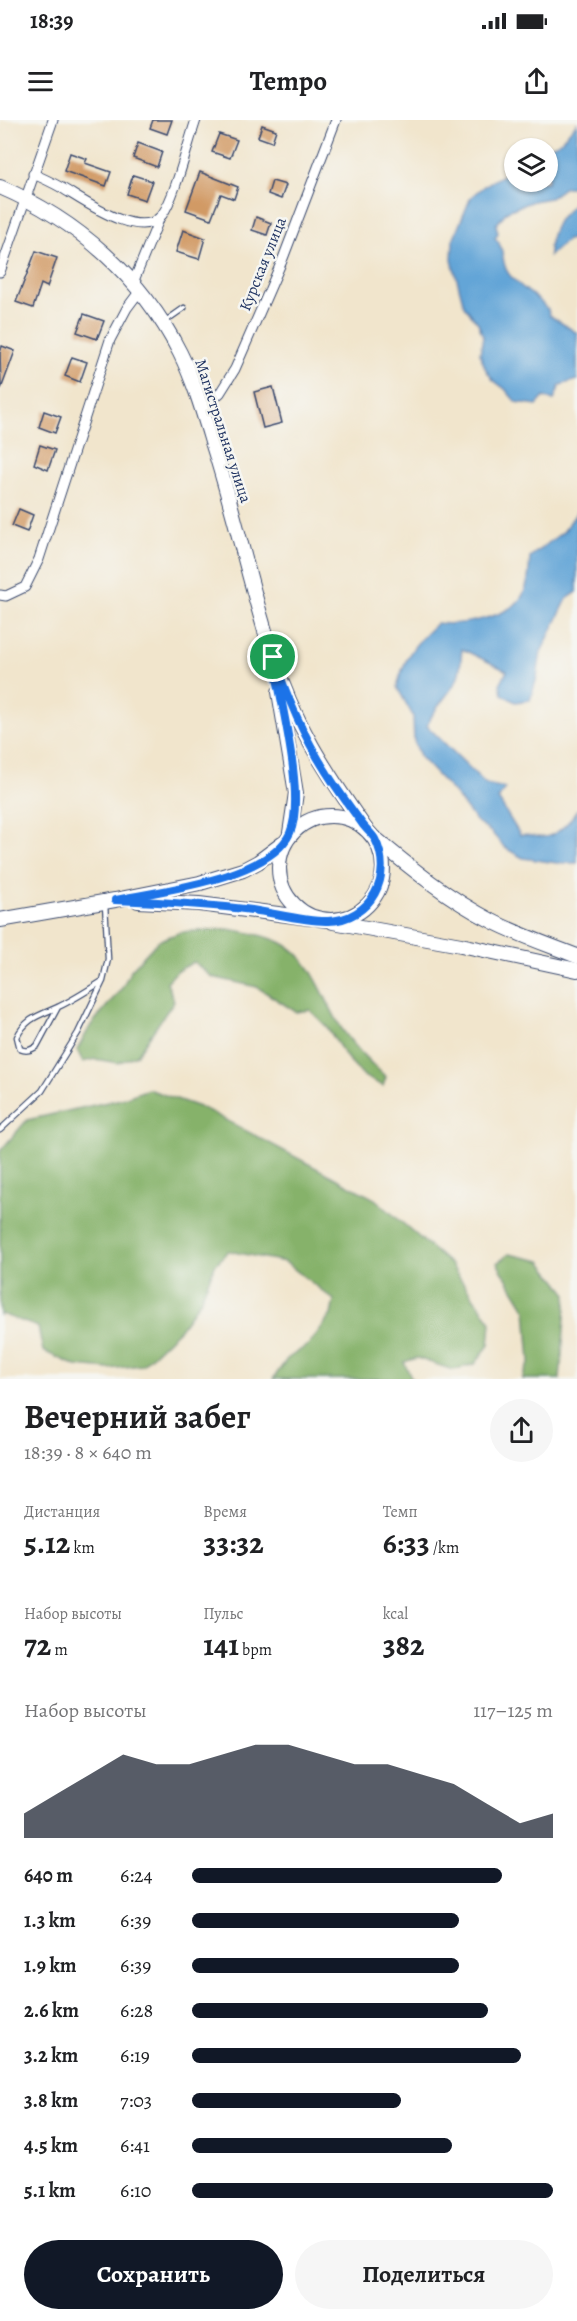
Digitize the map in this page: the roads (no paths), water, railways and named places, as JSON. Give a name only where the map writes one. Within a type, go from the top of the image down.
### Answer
[{"type":"main road","name":"Магистральная улица","points":[[0,187],[61,219],[89,239],[121,268],[163,324],[179,351],[202,410],[273,657],[304,735],[327,774],[370,832]]},
{"type":"main road","name":"Магистральная улица","points":[[273,657],[296,794],[286,838]]},
{"type":"main road","points":[[0,920],[200,883],[243,870],[258,862],[307,822],[325,817],[351,820],[370,832],[419,875],[458,902],[493,922],[577,956]]},
{"type":"main road","points":[[286,838],[280,859],[283,888],[290,901],[301,911],[322,920],[357,913],[376,894],[382,881],[382,868],[380,853],[370,832]]},
{"type":"main road","points":[[110,901],[199,904],[322,920],[461,945],[577,970]]},
{"type":"street","points":[[0,272],[53,120]]},
{"type":"street","points":[[0,595],[6,596],[26,587],[39,559],[110,340],[136,287],[160,217],[168,204],[196,120]]},
{"type":"street","name":"Курская улица","points":[[202,410],[220,393],[235,369],[282,261],[336,120]]},
{"type":"street","points":[[33,174],[61,187],[103,212],[123,220],[139,223],[160,217]]},
{"type":"lane","points":[[163,324],[184,308]]},
{"type":"lane","points":[[0,1130],[42,1091],[78,1033],[103,981],[108,959],[110,901]]},
{"type":"lane","points":[[58,1007],[37,1046],[24,1051],[20,1049],[17,1037],[22,1027],[30,1019],[58,1007],[103,981]]},
{"type":"water","points":[[577,123],[577,238],[567,240],[549,256],[555,227],[575,200],[576,189],[573,187],[565,187],[550,198],[533,201],[507,211],[496,225],[498,233],[495,238],[500,246],[507,271],[521,287],[543,303],[549,315],[577,333],[577,380],[560,385],[554,400],[544,397],[537,405],[516,402],[486,370],[480,354],[483,336],[478,323],[464,306],[452,260],[453,240],[471,197],[504,174],[504,192],[558,192],[558,143]]},
{"type":"water","points":[[577,512],[577,592],[567,599],[541,652],[530,700],[515,702],[502,694],[500,684],[507,671],[462,649],[457,680],[434,711],[427,726],[486,784],[505,788],[498,799],[520,835],[545,837],[551,835],[566,824],[577,810],[577,863],[557,863],[523,858],[505,848],[492,833],[476,821],[455,794],[421,758],[414,741],[413,716],[397,687],[403,667],[411,652],[437,623],[470,622],[505,611],[514,605],[526,588],[530,557],[564,531]]}]
